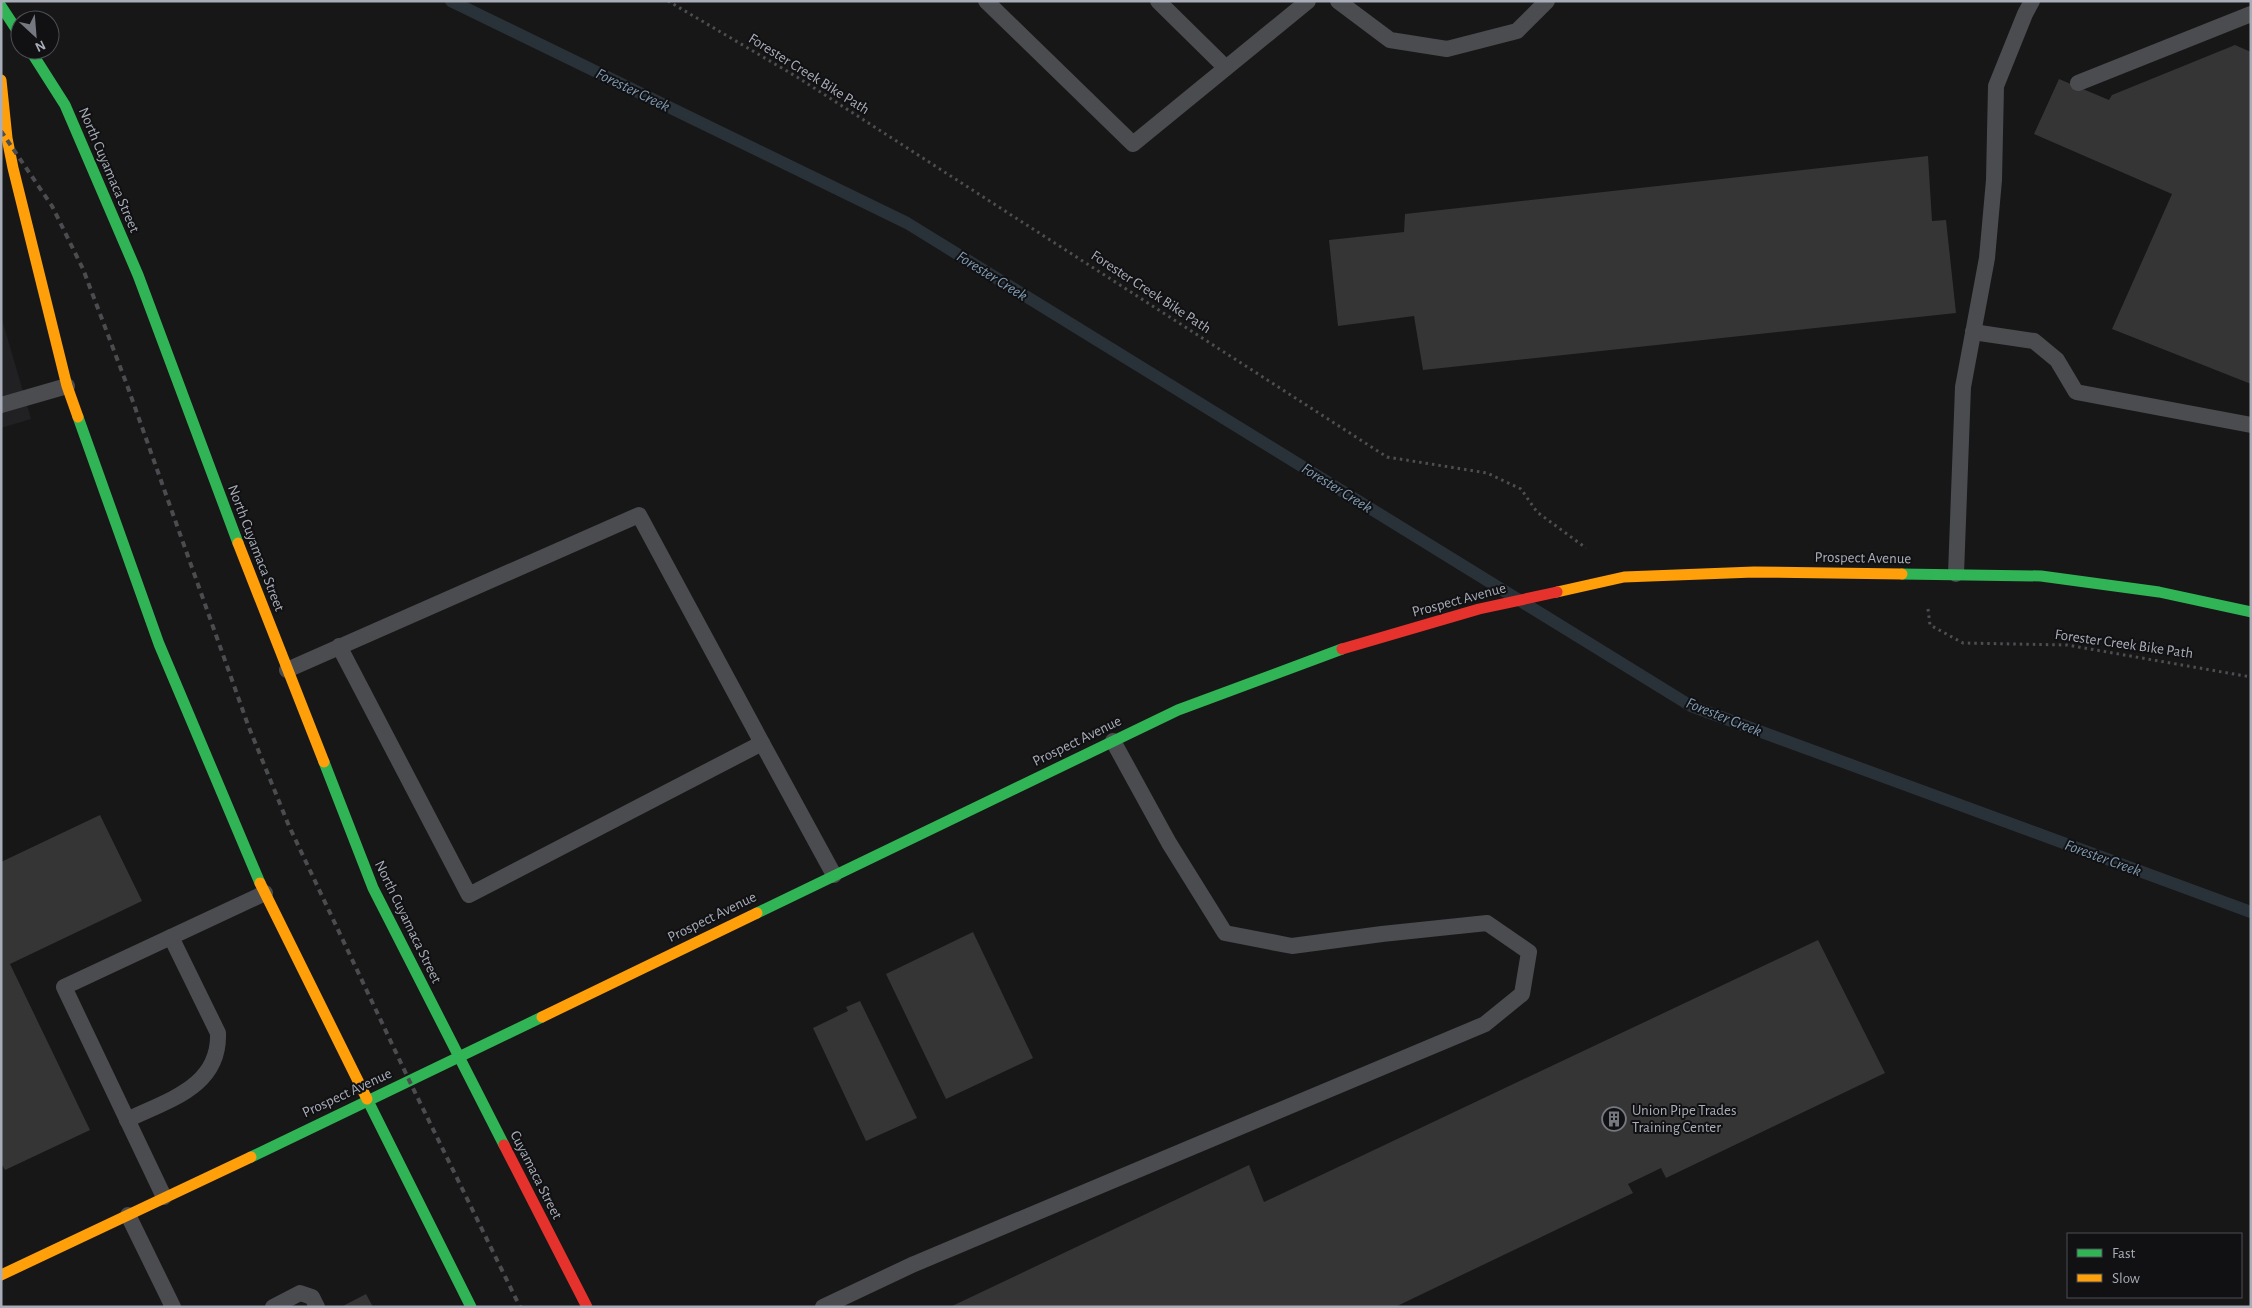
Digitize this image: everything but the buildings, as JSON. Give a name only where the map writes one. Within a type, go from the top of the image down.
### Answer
[{"type":"main road","points":[[1,6],[10,20]]},
{"type":"main road","name":"North Cuyamaca Street","points":[[36,60],[65,105],[138,275],[287,670],[373,888],[458,1056]]},
{"type":"main road","points":[[1,80],[7,138],[13,168],[67,386],[159,644],[265,893],[471,1307]]},
{"type":"main road","name":"Prospect Avenue","points":[[1,1275],[262,1152],[1178,710],[1309,660],[1374,639],[1479,609],[1624,577],[1754,572],[2041,576],[2160,592],[2251,612]]},
{"type":"main road","name":"Cuyamaca Street","points":[[458,1056],[587,1307]]},
{"type":"lane","points":[[986,1],[1133,144],[1308,1]]},
{"type":"lane","points":[[1158,1],[1225,67]]},
{"type":"lane","points":[[1338,1],[1390,40],[1447,49],[1517,32],[1547,1]]},
{"type":"lane","points":[[1956,574],[1963,387],[1987,258],[1994,180],[1996,86],[2024,14],[2032,1]]},
{"type":"lane","points":[[2078,82],[2251,14]]},
{"type":"lane","points":[[1973,332],[2034,341],[2056,360],[2076,392],[2251,425]]},
{"type":"lane","points":[[1,405],[67,386]]},
{"type":"lane","points":[[287,670],[639,515],[834,875]]},
{"type":"lane","points":[[339,646],[469,895],[762,743]]},
{"type":"lane","points":[[823,1307],[914,1264],[1485,1024],[1522,994],[1529,952],[1487,923],[1292,946],[1226,933],[1169,843],[1113,741]]},
{"type":"lane","points":[[164,1197],[64,987],[265,893]]},
{"type":"lane","points":[[127,1120],[189,1090],[206,1076],[218,1049],[218,1033],[171,937]]},
{"type":"lane","points":[[128,1216],[173,1307]]},
{"type":"lane","points":[[273,1307],[300,1293],[312,1297],[317,1307]]},
{"type":"path","name":"Forester Creek Bike Path","points":[[668,1],[797,77],[1387,457],[1487,473],[1521,489],[1537,512],[1624,577]]},
{"type":"path","name":"Forester Creek Bike Path","points":[[1923,574],[1930,625],[1963,643],[2067,644],[2251,677]]},
{"type":"shaded area","points":[[1,316],[31,419],[1,428]]},
{"type":"waterway","name":"Forester Creek","points":[[451,1],[907,223],[1691,706],[2251,912]]},
{"type":"railway","points":[[1,131],[52,206],[83,269],[127,385],[248,725],[289,826],[409,1080],[520,1307]]},
{"type":"traffic: fast","points":[[1,6],[10,20]]},
{"type":"traffic: fast","points":[[36,60],[65,105],[138,275],[238,543]]},
{"type":"traffic: fast","points":[[78,417],[159,644],[260,883]]},
{"type":"traffic: fast","points":[[1902,574],[2041,576],[2159,592],[2251,612]]},
{"type":"traffic: fast","points":[[757,913],[1178,710],[1342,649]]},
{"type":"traffic: fast","points":[[324,762],[373,888],[504,1145]]},
{"type":"traffic: fast","points":[[251,1157],[542,1017]]},
{"type":"traffic: fast","points":[[367,1099],[471,1307]]},
{"type":"traffic: slow","points":[[1,80],[7,138],[13,168],[67,386],[78,417]]},
{"type":"traffic: slow","points":[[238,543],[324,762]]},
{"type":"traffic: slow","points":[[1557,592],[1624,577],[1754,572],[1902,574]]},
{"type":"traffic: slow","points":[[260,883],[367,1099]]},
{"type":"traffic: slow","points":[[542,1017],[757,913]]},
{"type":"traffic: slow","points":[[1,1275],[251,1157]]},
{"type":"traffic: jam","points":[[1342,649],[1479,609],[1557,592]]},
{"type":"traffic: jam","points":[[504,1145],[587,1307]]},
{"type":"place","name":"Union Pipe Trades Training Center","points":[[1614,1119]]}]
